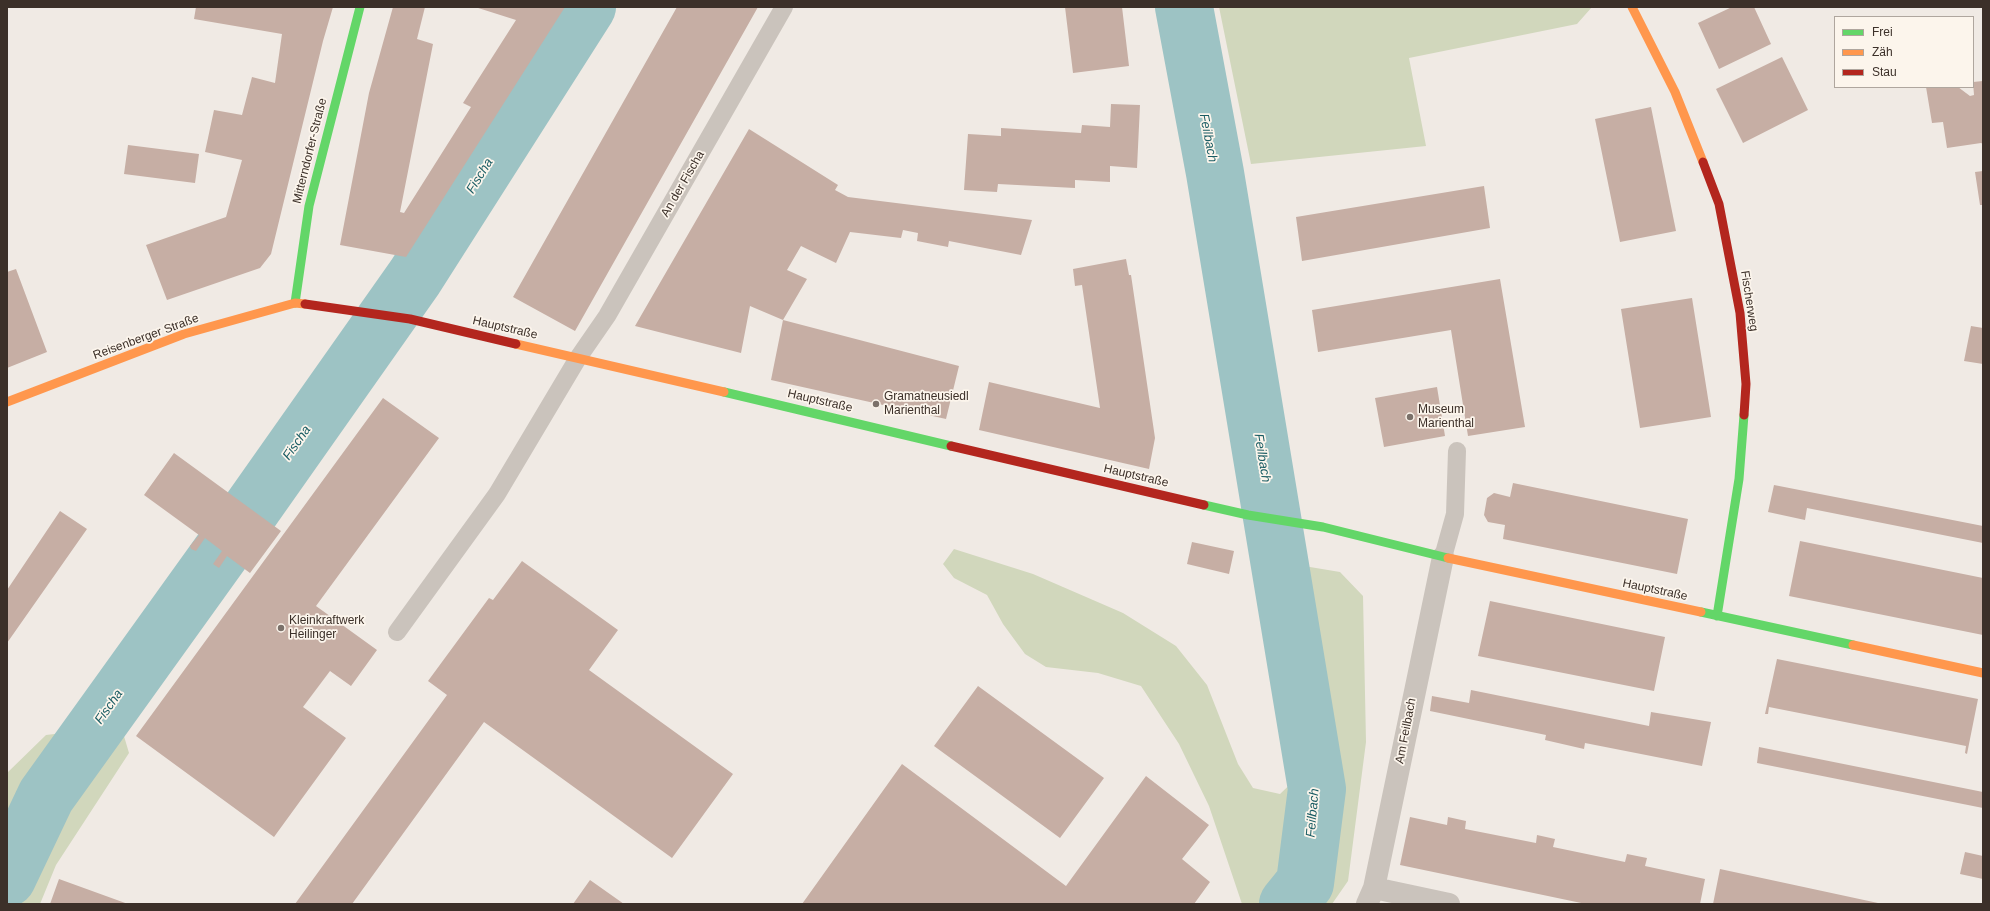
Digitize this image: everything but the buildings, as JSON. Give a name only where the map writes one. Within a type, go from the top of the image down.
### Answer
[{"type":"main road","name":"Mitterndorfer-Straße","points":[[296,302],[309,206],[360,7]]},
{"type":"main road","name":"Fischerweg","points":[[1632,7],[1675,92],[1719,204],[1740,313],[1746,384],[1741,455],[1739,479],[1717,616]]},
{"type":"main road","name":"Hauptstraße","points":[[296,302],[410,318],[1248,514],[1323,527],[1442,557],[1983,673]]},
{"type":"main road","name":"Reisenberger Straße","points":[[7,402],[184,334],[296,302]]},
{"type":"street","name":"Am Feilbach","points":[[1371,896],[1442,557]]},
{"type":"street","points":[[1371,896],[1449,904]]},
{"type":"lane","name":"An der Fischa","points":[[397,632],[496,494],[578,358],[607,316],[784,7]]},
{"type":"lane","points":[[1442,557],[1455,514],[1457,451]]},
{"type":"green space","points":[[1219,7],[1592,7],[1577,24],[1409,58],[1426,146],[1251,164]]},
{"type":"green space","points":[[954,549],[1033,574],[1123,613],[1176,646],[1207,685],[1238,764],[1253,788],[1280,794],[1303,772],[1296,728],[1256,558],[1340,572],[1363,596],[1366,742],[1348,881],[1332,904],[1242,904],[1209,806],[1179,744],[1141,686],[1098,673],[1046,667],[1025,654],[1003,624],[987,595],[954,578],[943,564]]},
{"type":"green space","points":[[121,726],[129,753],[56,865],[40,904],[7,904],[7,773],[46,735]]},
{"type":"waterway","name":"Fischa","points":[[7,878],[46,796],[222,551],[415,277],[587,7]]},
{"type":"waterway","name":"Feilbach","points":[[1184,7],[1215,173],[1317,789],[1305,883],[1288,904]]},
{"type":"traffic: fast","points":[[295,303],[309,206],[360,7]]},
{"type":"traffic: fast","points":[[724,392],[951,446]]},
{"type":"traffic: fast","points":[[1717,616],[1739,479],[1744,415]]},
{"type":"traffic: fast","points":[[1204,505],[1248,515],[1323,527],[1448,558]]},
{"type":"traffic: fast","points":[[1701,612],[1853,645]]},
{"type":"traffic: slow","points":[[1632,7],[1675,92],[1703,162]]},
{"type":"traffic: slow","points":[[7,402],[184,334],[295,303],[305,304]]},
{"type":"traffic: slow","points":[[516,344],[724,392]]},
{"type":"traffic: slow","points":[[1448,558],[1701,612]]},
{"type":"traffic: slow","points":[[1853,645],[1983,673]]},
{"type":"traffic: jam","points":[[1703,162],[1719,204],[1740,313],[1746,384],[1744,415]]},
{"type":"traffic: jam","points":[[305,304],[410,319],[516,344]]},
{"type":"traffic: jam","points":[[951,446],[1204,505]]},
{"type":"place","name":"Gramatneusiedl Marienthal","points":[[876,404]]},
{"type":"place","name":"Museum Marienthal","points":[[1410,417]]},
{"type":"place","name":"Kleinkraftwerk Heilinger","points":[[281,628]]}]
